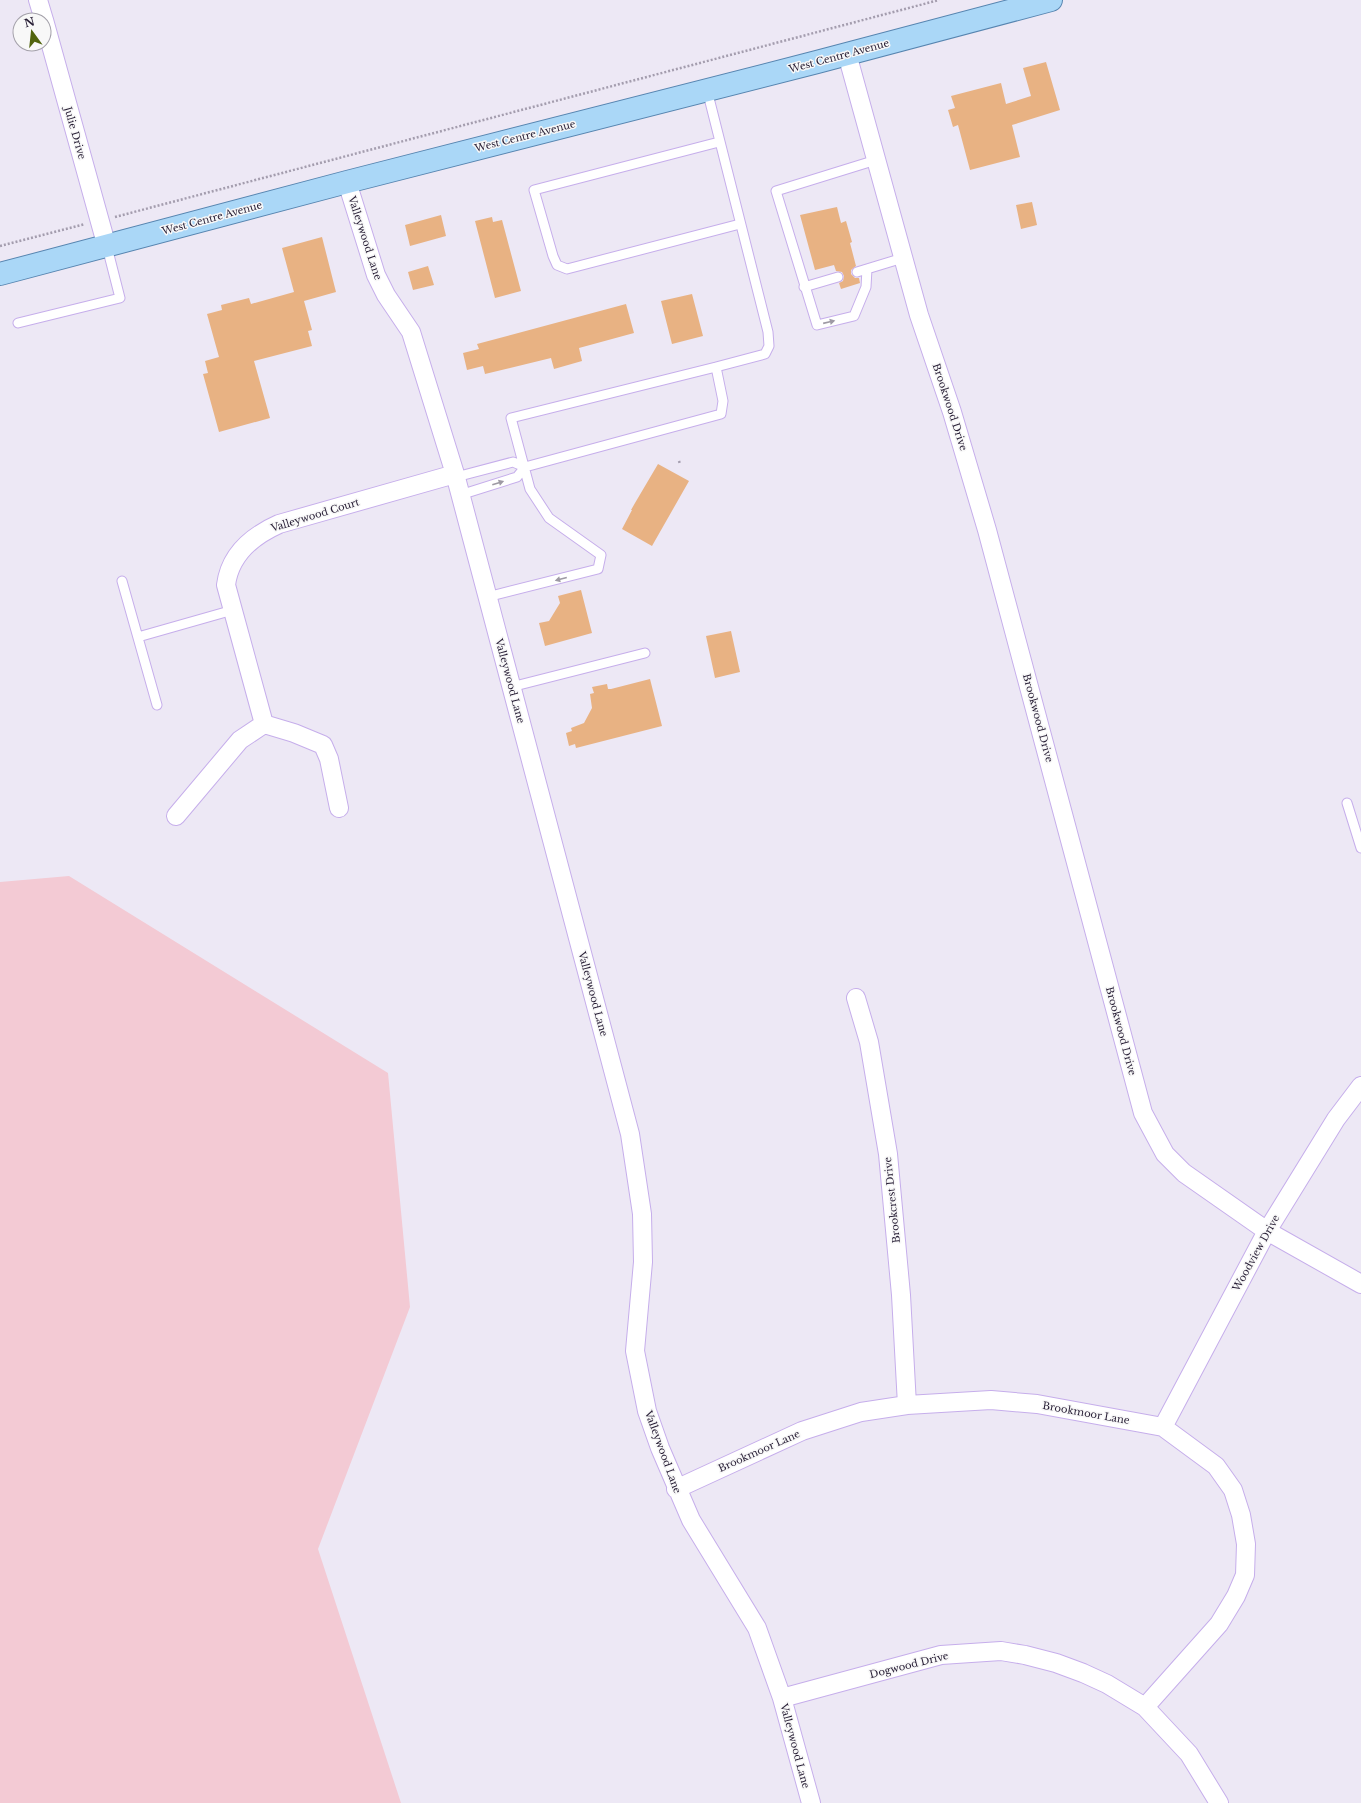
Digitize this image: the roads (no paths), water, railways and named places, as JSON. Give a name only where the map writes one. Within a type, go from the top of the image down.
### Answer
[{"type":"main road","name":"West Centre Avenue","points":[[0,274],[107,247],[347,182],[847,54],[1021,4],[1051,0]]},
{"type":"street","name":"Julie Drive","points":[[38,0],[42,12]]},
{"type":"street","name":"Julie Drive","points":[[52,49],[107,247]]},
{"type":"street","name":"Brookwood Drive","points":[[847,54],[919,315],[952,412],[987,530],[1143,1113],[1165,1154],[1184,1173],[1267,1231],[1361,1284]]},
{"type":"street","name":"Valleywood Lane","points":[[347,182],[376,275],[386,295],[410,332],[455,476],[630,1134],[642,1214],[643,1262],[635,1351],[648,1411],[676,1489],[691,1520],[757,1628],[782,1698],[811,1803]]},
{"type":"street","name":"Valleywood Court","points":[[264,724],[226,585],[228,572],[235,558],[246,544],[260,533],[279,524],[455,476]]},
{"type":"street","points":[[176,816],[240,740],[264,724],[294,733],[323,745],[329,759],[339,808]]},
{"type":"street","name":"Brookcrest Drive","points":[[856,998],[869,1042],[888,1154],[901,1295],[907,1405]]},
{"type":"street","name":"Woodview Drive","points":[[1163,1427],[1267,1231],[1336,1119],[1361,1086]]},
{"type":"street","name":"Brookmoor Lane","points":[[676,1489],[802,1431],[861,1412],[907,1405],[991,1400],[1030,1403],[1163,1427],[1216,1466],[1233,1490],[1241,1515],[1246,1544],[1246,1575],[1236,1596],[1219,1624],[1145,1707]]},
{"type":"street","name":"Dogwood Drive","points":[[782,1698],[941,1655],[1001,1651],[1056,1663],[1107,1684],[1145,1707],[1189,1754],[1219,1803]]},
{"type":"lane","points":[[487,597],[598,569],[601,555],[549,518],[530,490],[511,418],[765,354],[769,346],[768,332],[707,90]]},
{"type":"lane","points":[[719,142],[534,190],[553,256],[557,265],[567,269],[740,224]]},
{"type":"lane","points":[[867,269],[866,288],[854,316],[817,325],[804,287],[776,191],[876,160]]},
{"type":"lane","points":[[18,324],[120,298],[107,247]]},
{"type":"lane","points":[[857,272],[904,258]]},
{"type":"lane","points":[[804,287],[838,277]]},
{"type":"lane","points":[[460,495],[517,477],[525,467],[721,414],[723,401],[716,367]]},
{"type":"lane","points":[[455,476],[513,462],[525,467]]},
{"type":"lane","points":[[122,581],[156,705]]},
{"type":"lane","points":[[138,637],[233,610]]},
{"type":"lane","points":[[511,687],[645,653]]},
{"type":"lane","points":[[1347,803],[1361,848]]}]
